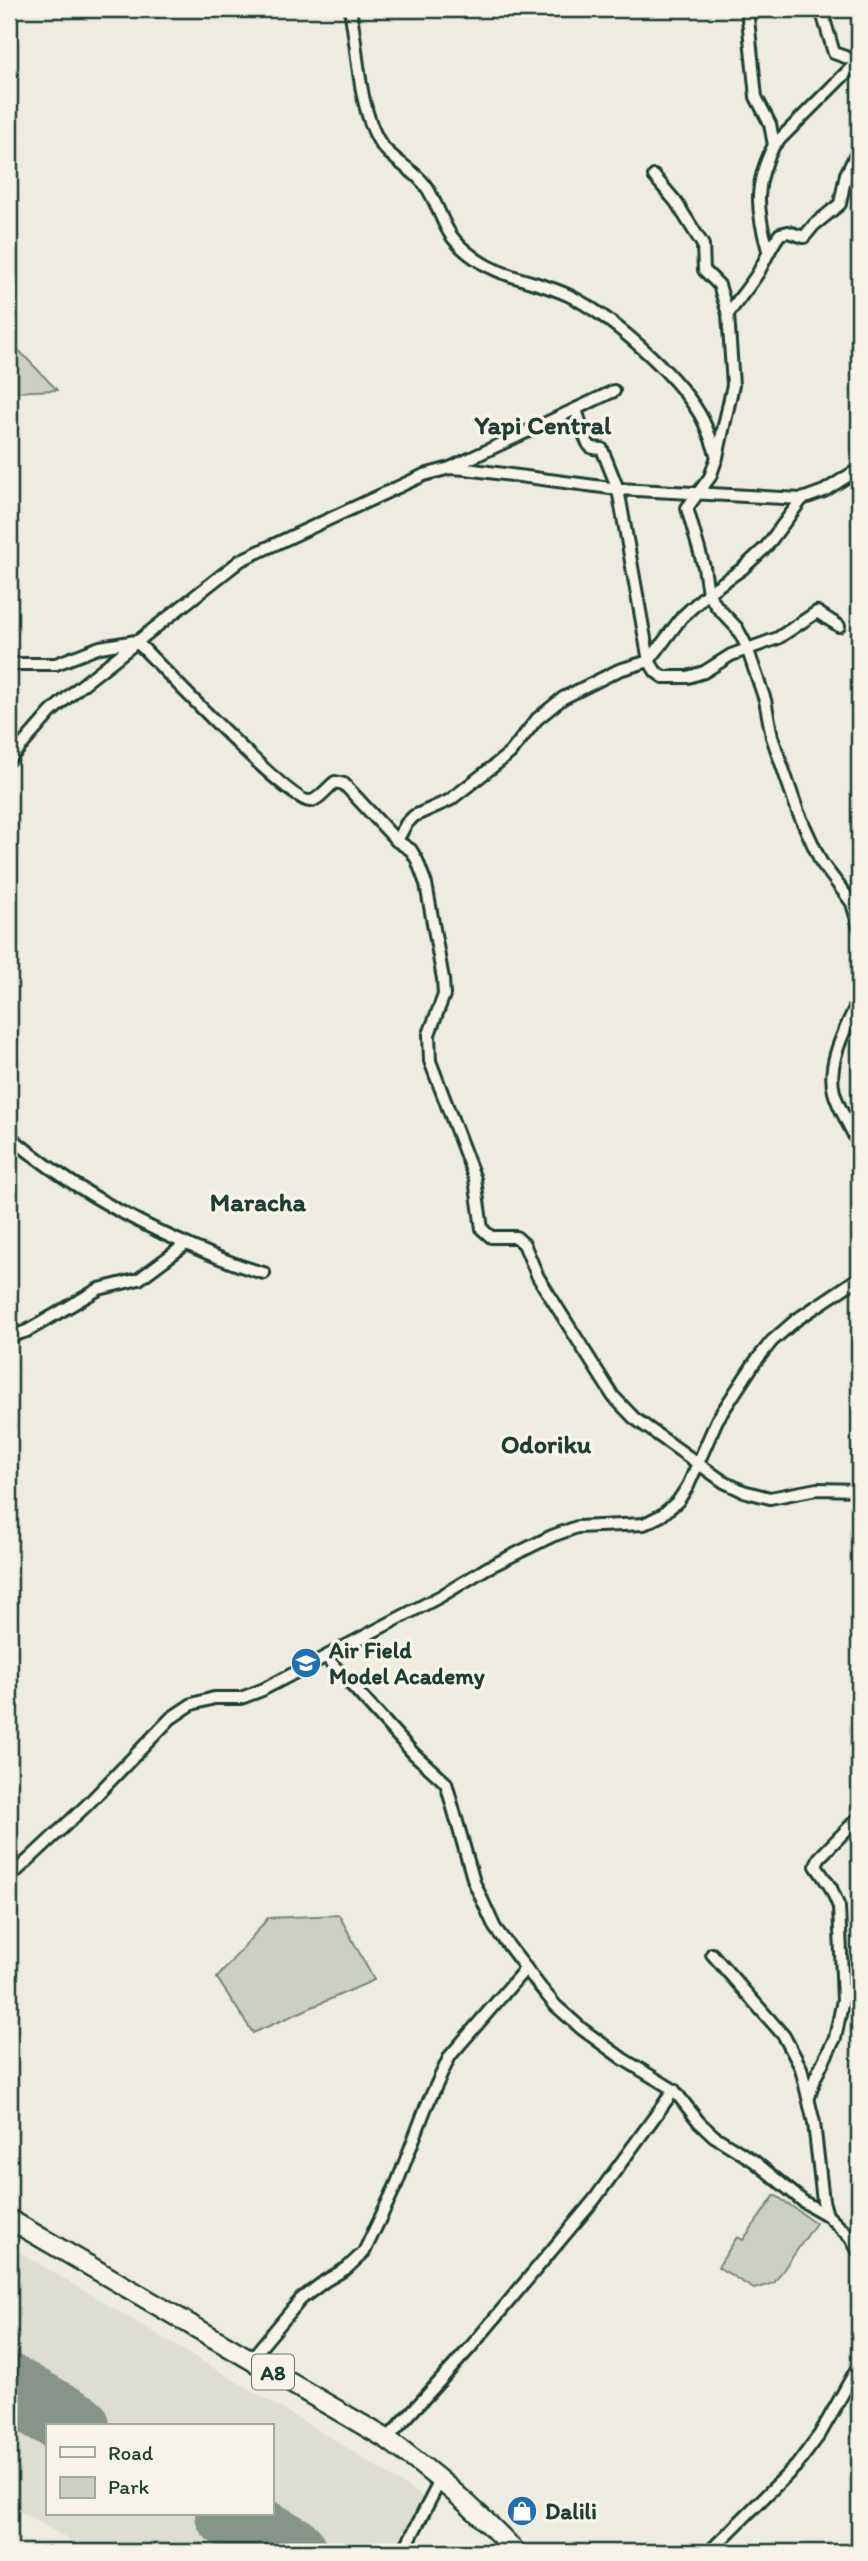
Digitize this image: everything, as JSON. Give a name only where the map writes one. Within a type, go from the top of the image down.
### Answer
[{"type":"main road","name":"A8","points":[[9,2219],[387,2439],[441,2479],[483,2516],[516,2552]]},
{"type":"street","points":[[350,9],[363,95],[375,134],[388,153],[429,190],[449,234],[477,260],[498,272],[571,297],[619,330],[653,358],[688,398],[706,426],[717,457]]},
{"type":"street","points":[[747,9],[756,97],[770,124],[774,145]]},
{"type":"street","points":[[821,9],[834,53],[858,59]]},
{"type":"street","points":[[768,250],[758,201],[760,178],[774,145],[858,59]]},
{"type":"street","points":[[728,314],[757,276],[768,250],[780,234],[788,232],[804,237],[814,225],[835,210],[842,198],[846,174],[859,149]]},
{"type":"street","points":[[654,176],[676,202],[704,244],[704,270],[719,285],[728,314],[733,384],[710,477],[690,502],[687,514],[704,567],[708,593],[737,628],[748,649],[765,700],[772,737],[799,812],[821,862],[852,903],[859,927]]},
{"type":"street","points":[[9,760],[51,712],[136,641],[241,560],[424,475],[450,468],[614,391]]},
{"type":"street","points":[[576,410],[587,443],[591,447],[602,449],[618,489],[649,661],[656,672],[663,677],[688,677],[704,672],[731,655],[778,638],[817,612],[839,626]]},
{"type":"street","points":[[450,468],[618,489],[802,499],[824,491],[859,470]]},
{"type":"street","points":[[397,841],[406,824],[414,816],[450,800],[495,765],[510,753],[537,719],[563,698],[609,675],[649,661],[671,629],[708,593],[742,569],[766,547],[802,499]]},
{"type":"street","points":[[9,664],[56,664],[100,647],[136,641]]},
{"type":"street","points":[[136,641],[234,740],[296,795],[309,801],[339,782],[349,788],[397,841],[414,854],[426,884],[443,979],[443,995],[429,1034],[430,1061],[475,1179],[482,1229],[491,1237],[510,1236],[521,1241],[538,1277],[613,1396],[634,1418],[723,1482],[770,1498],[817,1489],[859,1490]]},
{"type":"street","points":[[859,999],[832,1072],[834,1091],[859,1147]]},
{"type":"street","points":[[9,1136],[78,1189],[165,1236],[241,1268],[264,1273]]},
{"type":"street","points":[[9,1337],[27,1331],[99,1289],[139,1279],[186,1244]]},
{"type":"street","points":[[9,1878],[87,1805],[171,1718],[191,1704],[214,1698],[242,1698],[262,1690],[441,1596],[487,1568],[552,1536],[577,1527],[644,1524],[662,1515],[678,1501],[688,1486],[696,1462],[734,1393],[772,1342],[796,1320],[859,1278]]},
{"type":"street","points":[[326,1657],[414,1754],[446,1783],[474,1882],[495,1928],[556,2006],[623,2059],[674,2090],[692,2115],[714,2136],[754,2161],[804,2202],[827,2215],[849,2237],[859,2252]]},
{"type":"street","points":[[809,2097],[835,2038],[843,2000],[839,1907],[831,1888],[816,1866],[819,1858],[859,1817]]},
{"type":"street","points":[[712,1954],[784,2036],[801,2068],[820,2158],[823,2201],[827,2215]]},
{"type":"street","points":[[251,2359],[301,2299],[347,2268],[364,2252],[397,2183],[426,2108],[450,2056],[526,1968]]},
{"type":"street","points":[[387,2439],[468,2349],[594,2200],[674,2090]]},
{"type":"street","points":[[709,2552],[796,2466],[820,2434],[859,2364]]},
{"type":"street","points":[[403,2552],[441,2479]]},
{"type":"shaded area","points":[[9,2246],[343,2445],[428,2501],[402,2552],[90,2552],[9,2505]]},
{"type":"green space","points":[[9,340],[57,390],[58,390],[9,392]]},
{"type":"green space","points":[[339,1915],[374,1980],[253,2033],[217,1978],[268,1918]]},
{"type":"green space","points":[[775,2195],[816,2223],[774,2283],[754,2289],[718,2267],[737,2237],[743,2240]]},
{"type":"runway","points":[[9,2388],[72,2424]]},
{"type":"runway","points":[[232,2516],[292,2550]]},
{"type":"place","name":"Air Field Model Academy","points":[[306,1663]]},
{"type":"place","name":"Dalili","points":[[522,2511]]},
{"type":"district","name":"Yapi Central","points":[[543,425]]},
{"type":"district","name":"Maracha","points":[[258,1202]]},
{"type":"district","name":"Odoriku","points":[[546,1444]]}]
